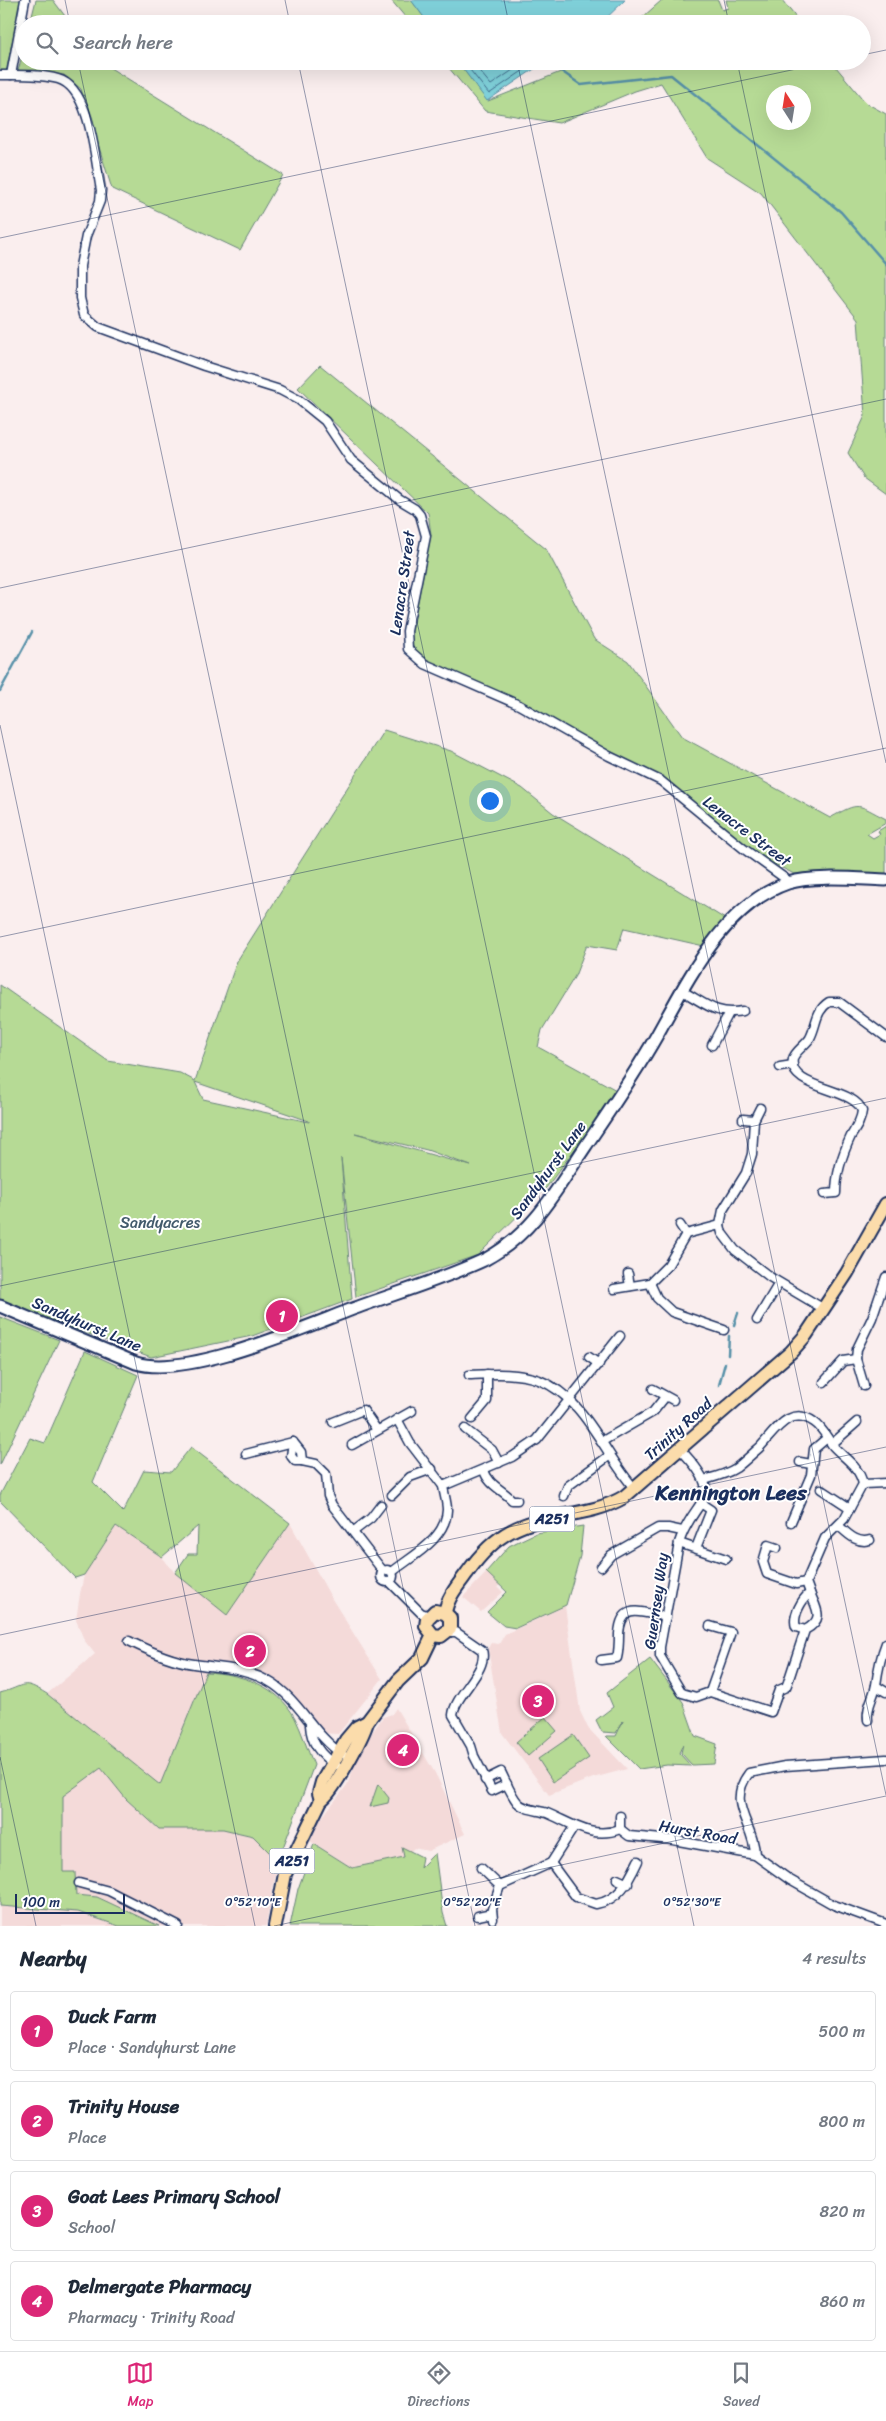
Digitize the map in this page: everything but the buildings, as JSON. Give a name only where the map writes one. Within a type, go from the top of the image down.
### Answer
[{"type":"main road","name":"Trinity Road","points":[[445,1612],[446,1603],[477,1560],[490,1546],[511,1531],[534,1522],[596,1510],[611,1505],[635,1489],[791,1352],[824,1310],[886,1204]]},
{"type":"main road","points":[[435,1611],[445,1612],[451,1622],[448,1632],[441,1636],[433,1635],[426,1626],[429,1616],[435,1611]]},
{"type":"main road","name":"A251","points":[[275,1926],[285,1874],[321,1800],[319,1794],[322,1782],[341,1761],[357,1727],[367,1722],[398,1681],[422,1658],[433,1635]]},
{"type":"street","points":[[22,15],[25,0]]},
{"type":"street","points":[[11,75],[15,54]]},
{"type":"street","name":"Lenacre Street","points":[[0,75],[60,79],[74,91],[85,109],[101,190],[100,201],[86,236],[80,266],[81,307],[89,321],[98,327],[204,366],[280,390],[313,409],[324,420],[351,460],[420,515],[426,536],[406,637],[408,649],[413,655],[438,671],[519,705],[609,756],[660,781],[744,849],[790,882]]},
{"type":"street","name":"Sandyhurst Lane","points":[[0,1306],[136,1363],[148,1367],[165,1366],[253,1346],[478,1262],[515,1240],[541,1213],[614,1105],[706,950],[727,924],[760,898],[790,882],[886,880]]},
{"type":"street","points":[[682,991],[717,1011],[729,1013],[743,1011]]},
{"type":"street","points":[[824,1194],[836,1193],[838,1174],[844,1153],[861,1118],[862,1111],[852,1099],[803,1079],[793,1065],[794,1056],[811,1037],[820,1009],[829,1002],[839,1002],[886,1037]]},
{"type":"street","points":[[712,1045],[729,1013]]},
{"type":"street","points":[[780,1067],[793,1065]]},
{"type":"street","points":[[760,1108],[754,1120],[752,1154],[746,1173],[726,1205],[720,1225],[728,1244],[780,1283],[824,1310]]},
{"type":"street","points":[[743,1119],[754,1120]]},
{"type":"street","points":[[680,1225],[686,1234]]},
{"type":"street","points":[[614,1289],[650,1283],[668,1265],[686,1234],[720,1225]]},
{"type":"street","points":[[628,1274],[630,1286]]},
{"type":"street","points":[[864,1386],[856,1359],[860,1340],[872,1318],[886,1277]]},
{"type":"street","points":[[650,1283],[657,1298],[666,1308],[724,1330]]},
{"type":"street","points":[[757,1320],[780,1283]]},
{"type":"street","points":[[444,1486],[524,1451],[538,1440],[620,1336]]},
{"type":"street","points":[[589,1357],[599,1364]]},
{"type":"street","points":[[824,1382],[843,1361],[856,1359]]},
{"type":"street","points":[[472,1419],[487,1401],[486,1374]]},
{"type":"street","points":[[470,1375],[516,1375],[538,1380],[552,1387],[570,1401],[635,1489]]},
{"type":"street","points":[[601,1442],[653,1412],[669,1398],[653,1388]]},
{"type":"street","points":[[333,1422],[365,1409],[377,1430]]},
{"type":"street","points":[[352,1445],[412,1412]]},
{"type":"street","points":[[704,1480],[736,1467],[759,1448],[780,1423],[792,1417],[813,1421],[822,1429],[830,1441],[859,1471],[863,1484],[839,1526],[826,1538],[806,1582],[796,1584],[767,1574],[763,1562],[768,1545],[777,1548]]},
{"type":"street","points":[[392,1572],[435,1538],[442,1528],[447,1509],[444,1486],[410,1443],[398,1419]]},
{"type":"street","points":[[791,1522],[811,1475],[814,1449],[830,1441],[857,1422]]},
{"type":"street","points":[[465,1429],[492,1450],[499,1463]]},
{"type":"street","points":[[246,1454],[293,1442],[301,1452],[302,1461],[316,1464],[326,1474],[328,1496],[332,1505],[354,1531],[383,1571]]},
{"type":"street","points":[[680,1449],[693,1463],[704,1480],[706,1490],[702,1504],[711,1510],[696,1548]]},
{"type":"street","points":[[564,1496],[568,1486],[609,1456]]},
{"type":"street","points":[[800,1462],[811,1464]]},
{"type":"street","points":[[392,1495],[410,1478],[432,1469]]},
{"type":"street","points":[[484,1470],[488,1480],[497,1489],[512,1500],[517,1500]]},
{"type":"street","points":[[863,1484],[886,1483]]},
{"type":"street","points":[[822,1489],[850,1508]]},
{"type":"street","name":"Guernsey Way","points":[[702,1504],[682,1532],[660,1652],[669,1672],[685,1695],[696,1697],[710,1692],[772,1712],[779,1690],[786,1687],[806,1630],[814,1625],[819,1615],[806,1582]]},
{"type":"street","points":[[354,1531],[371,1518],[381,1505]]},
{"type":"street","points":[[839,1526],[853,1538],[864,1542],[870,1540]]},
{"type":"street","points":[[601,1567],[611,1555],[658,1528],[668,1528],[682,1532]]},
{"type":"street","points":[[679,1543],[726,1559]]},
{"type":"street","points":[[383,1571],[389,1570],[392,1572]]},
{"type":"street","points":[[383,1571],[381,1575],[382,1581],[390,1582],[422,1613],[429,1616]]},
{"type":"street","points":[[390,1582],[393,1578],[392,1572]]},
{"type":"street","points":[[806,1630],[796,1627],[794,1623],[802,1599],[810,1593]]},
{"type":"street","points":[[601,1660],[617,1658],[620,1622],[626,1613],[635,1611],[666,1617]]},
{"type":"street","points":[[710,1626],[731,1632],[710,1692]]},
{"type":"street","points":[[448,1632],[456,1632],[462,1635],[479,1646],[484,1655],[483,1662],[458,1700],[453,1715],[472,1746],[474,1756],[485,1780],[492,1791],[507,1784],[501,1772],[485,1780]]},
{"type":"street","points":[[129,1641],[151,1652],[189,1664],[230,1668],[255,1674],[282,1691],[341,1761]]},
{"type":"street","points":[[868,1720],[870,1702],[876,1686],[877,1669],[886,1643]]},
{"type":"street","points":[[876,1686],[886,1692]]},
{"type":"street","points":[[310,1725],[317,1749],[341,1761]]},
{"type":"street","points":[[755,1855],[755,1846],[744,1822],[739,1803],[740,1791],[749,1773],[785,1766],[886,1758]]},
{"type":"street","name":"Hurst Road","points":[[507,1784],[517,1802],[523,1806],[551,1815],[574,1828],[603,1834],[620,1829],[629,1836],[673,1840],[755,1855],[790,1880],[834,1905],[886,1924]]},
{"type":"street","points":[[620,1816],[620,1829]]},
{"type":"street","points":[[500,1886],[551,1864],[574,1828]]},
{"type":"street","points":[[551,1864],[576,1897],[585,1902],[596,1904],[606,1902],[616,1896],[628,1884],[638,1860]]},
{"type":"street","points":[[481,1868],[500,1886]]},
{"type":"street","points":[[617,1879],[628,1884]]},
{"type":"street","points":[[79,1884],[109,1891],[178,1926]]},
{"type":"street","points":[[478,1916],[493,1916],[500,1886]]},
{"type":"shaded area","points":[[290,1523],[332,1599],[382,1679],[338,1734],[320,1733],[262,1674],[230,1664],[206,1672],[161,1786],[47,1694],[95,1654],[84,1640],[76,1620],[80,1594],[84,1575],[116,1526],[162,1557],[175,1573],[227,1615]]},
{"type":"shaded area","points":[[491,1568],[505,1580],[498,1587],[503,1592],[481,1612],[463,1597]]},
{"type":"shaded area","points":[[565,1606],[580,1711],[588,1728],[627,1769],[593,1778],[549,1795],[502,1733],[488,1648],[491,1643],[499,1644],[505,1634]]},
{"type":"shaded area","points":[[396,1708],[435,1773],[465,1834],[428,1851],[414,1848],[405,1857],[352,1868],[310,1841],[320,1820],[347,1785],[363,1745],[383,1717],[392,1714]]},
{"type":"shaded area","points":[[101,1768],[126,1799],[159,1829],[223,1829],[253,1836],[278,1861],[266,1926],[159,1926],[97,1897],[76,1895],[63,1872],[63,1796]]},
{"type":"shaded area","points":[[0,1906],[78,1912],[119,1926],[0,1926]]},
{"type":"green space","points":[[0,0],[21,0],[18,15],[15,15],[15,29],[6,72],[0,72]]},
{"type":"green space","points":[[36,0],[53,0],[64,15],[32,15]]},
{"type":"green space","points":[[391,0],[411,0],[422,15],[404,15]]},
{"type":"green space","points":[[662,0],[718,0],[722,10],[728,8],[726,0],[782,0],[794,15],[645,15]]},
{"type":"green space","points":[[114,70],[283,175],[240,250],[112,189],[81,89],[64,75],[18,71]]},
{"type":"green space","points":[[451,70],[464,70],[488,101],[566,70],[838,70],[866,103],[886,114],[886,494],[864,478],[848,453],[865,416],[858,319],[761,193],[707,158],[661,83],[635,91],[559,123],[485,111]]},
{"type":"green space","points":[[320,365],[546,549],[594,639],[628,661],[682,737],[830,818],[847,809],[858,806],[886,819],[886,823],[867,834],[873,838],[880,834],[878,831],[886,826],[886,877],[794,874],[751,852],[661,779],[608,754],[429,661],[409,646],[431,534],[428,513],[298,388]]},
{"type":"green space","name":"Sandyacres","points":[[384,730],[451,751],[522,788],[553,813],[725,919],[704,946],[624,928],[617,950],[587,945],[575,976],[542,1030],[538,1047],[618,1091],[546,1188],[478,1255],[356,1297],[341,1158],[352,1299],[252,1336],[151,1357],[0,1301],[0,985],[108,1061],[180,1073],[195,1081],[237,961]],"holes":[[[195,1082],[309,1121],[309,1122],[203,1099]],[[355,1133],[427,1150],[471,1166]]]},
{"type":"green space","points":[[0,1317],[59,1340],[0,1465]]},
{"type":"green space","points":[[85,1351],[138,1375],[93,1482],[123,1512],[144,1470],[171,1472],[191,1447],[290,1523],[227,1615],[175,1573],[188,1554],[197,1554],[198,1526],[162,1557],[116,1526],[84,1575],[75,1578],[0,1501],[0,1495],[30,1438],[45,1443]]},
{"type":"green space","points":[[583,1526],[580,1556],[566,1605],[516,1628],[504,1626],[487,1612],[507,1592],[486,1572],[509,1546],[536,1533]]},
{"type":"green space","points":[[650,1659],[683,1702],[695,1736],[717,1744],[714,1764],[692,1765],[681,1753],[683,1744],[679,1753],[691,1766],[667,1765],[639,1769],[606,1736],[616,1736],[623,1721],[616,1733],[602,1732],[596,1720],[613,1707],[607,1693]]},
{"type":"green space","points":[[206,1672],[244,1678],[268,1689],[278,1697],[295,1718],[314,1765],[278,1861],[253,1836],[223,1829],[159,1829],[126,1799],[101,1768],[63,1796],[63,1872],[75,1872],[76,1895],[97,1897],[159,1926],[119,1926],[78,1912],[0,1906],[0,1693],[24,1685],[39,1689],[160,1785]]},
{"type":"green space","points":[[545,1717],[557,1731],[528,1756],[516,1742]]},
{"type":"green space","points":[[573,1735],[589,1758],[553,1782],[538,1759]]},
{"type":"green space","points":[[378,1784],[389,1798],[388,1803],[370,1807]]},
{"type":"green space","points":[[314,1844],[352,1868],[404,1857],[402,1847],[422,1857],[420,1868],[435,1853],[443,1913],[447,1926],[290,1926],[298,1889]]},
{"type":"water","points":[[411,0],[625,0],[609,15],[422,15]]},
{"type":"water","points":[[464,70],[533,70],[487,101]]},
{"type":"waterway","points":[[560,70],[581,85],[671,75],[841,212],[886,264]]},
{"type":"waterway","points":[[0,691],[32,632]]},
{"type":"waterway","points":[[734,1325],[738,1313]]},
{"type":"waterway","points":[[728,1355],[729,1336]]},
{"type":"waterway","points":[[719,1385],[725,1363]]},
{"type":"place","name":"Duck Farm","points":[[282,1316]]},
{"type":"place","name":"Trinity House","points":[[250,1651]]},
{"type":"place","name":"Goat Lees Primary School","points":[[538,1701]]},
{"type":"place","name":"Delmergate Pharmacy","points":[[403,1750]]},
{"type":"district","name":"Kennington Lees","points":[[731,1493]]}]
